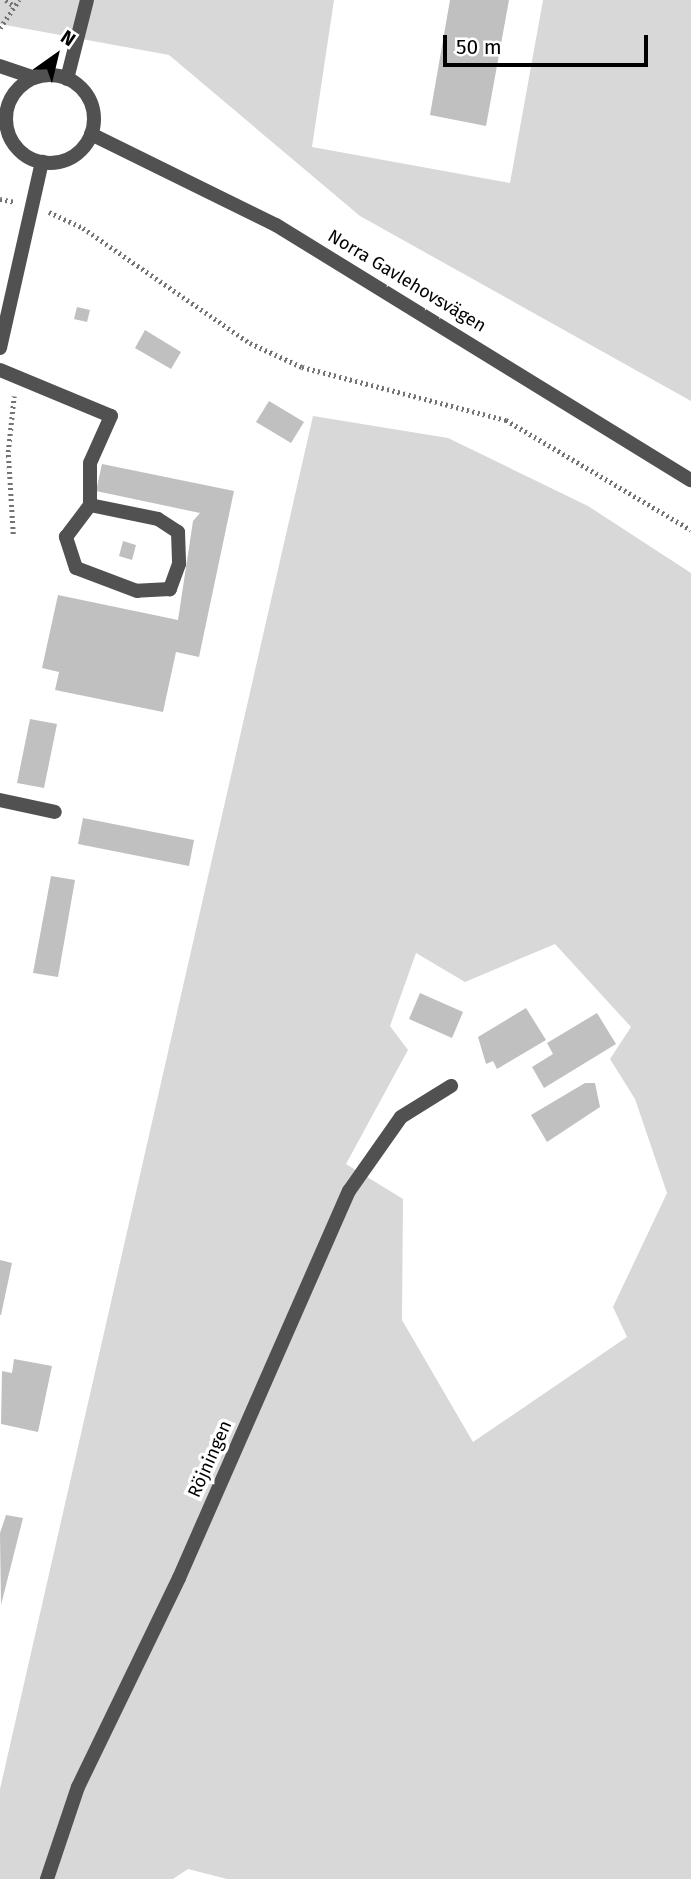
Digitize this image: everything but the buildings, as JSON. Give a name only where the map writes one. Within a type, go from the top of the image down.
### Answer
[{"type":"street","points":[[67,79],[87,0]]},
{"type":"street","points":[[0,66],[34,78],[67,79],[93,108],[92,134],[77,154],[42,162],[17,148],[3,118],[13,95],[34,78]]},
{"type":"street","name":"Norra Gavlehovsvägen","points":[[92,134],[276,225],[691,480]]},
{"type":"street","points":[[0,348],[42,162]]},
{"type":"street","points":[[0,370],[111,416],[90,463],[90,505],[66,537],[76,568],[137,592],[170,589],[179,564],[178,532],[158,519],[90,505]]},
{"type":"street","points":[[0,800],[55,812]]},
{"type":"street","name":"Röjningen","points":[[47,1879],[78,1787],[179,1578],[344,1202],[401,1116],[451,1086]]},
{"type":"path","points":[[6,0],[13,6]]},
{"type":"path","points":[[0,28],[19,0]]},
{"type":"path","points":[[0,199],[32,205],[83,228],[250,343],[302,367],[506,420],[691,530]]},
{"type":"path","points":[[13,534],[8,452],[16,378]]},
{"type":"shaded area","points":[[0,0],[334,0],[312,147],[510,183],[543,0],[691,0],[691,401],[360,216],[169,55],[0,24]]},
{"type":"shaded area","points":[[313,416],[448,438],[588,506],[691,573],[691,1879],[227,1879],[188,1869],[173,1879],[0,1879],[0,1789]],"holes":[[[555,944],[631,1027],[610,1059],[635,1099],[667,1193],[613,1307],[627,1337],[473,1442],[402,1320],[403,1199],[346,1164],[408,1050],[390,1026],[416,953],[465,982]]]}]
